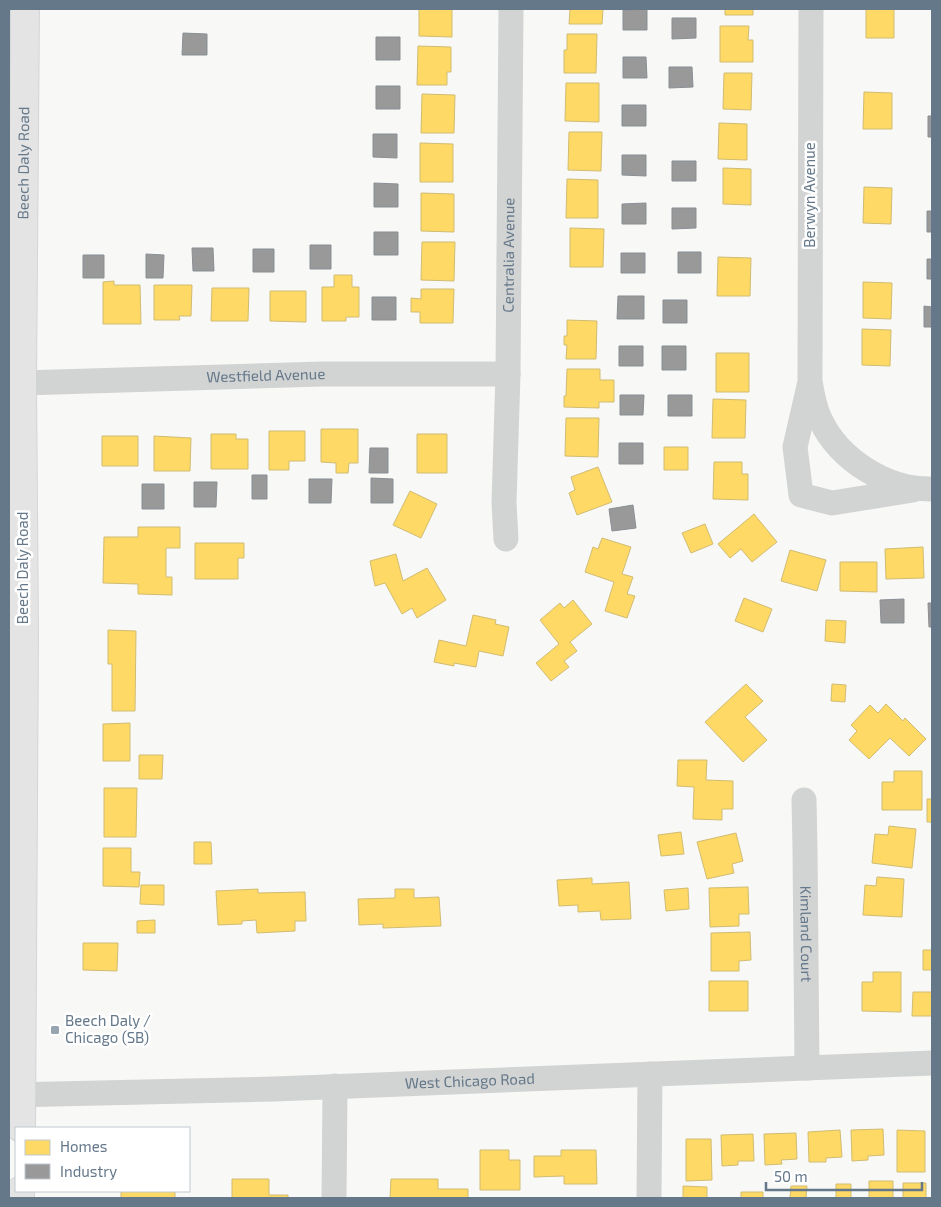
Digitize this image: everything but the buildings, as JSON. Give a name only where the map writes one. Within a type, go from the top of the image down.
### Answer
[{"type":"main road","name":"Beech Daly Road","points":[[21,1127],[15,1095],[16,633],[22,383],[26,9]]},
{"type":"street","name":"Centralia Avenue","points":[[506,539],[504,502],[508,374],[510,9]]},
{"type":"street","name":"Berwyn Avenue","points":[[811,9],[810,381],[813,398],[820,418],[830,436],[847,456],[869,471],[895,484],[924,489]]},
{"type":"street","name":"Westfield Avenue","points":[[22,383],[322,374],[508,374]]},
{"type":"street","name":"Berwyn Avenue","points":[[810,381],[794,447],[801,494],[832,503],[924,489]]},
{"type":"street","name":"Kimland Court","points":[[804,800],[807,1068]]},
{"type":"street","name":"West Chicago Road","points":[[15,1095],[335,1086],[932,1063]]},
{"type":"street","points":[[649,1198],[650,1074]]},
{"type":"street","points":[[334,1198],[335,1086]]},
{"type":"place","name":"Beech Daly / Chicago (SB)","points":[[55,1030]]}]
